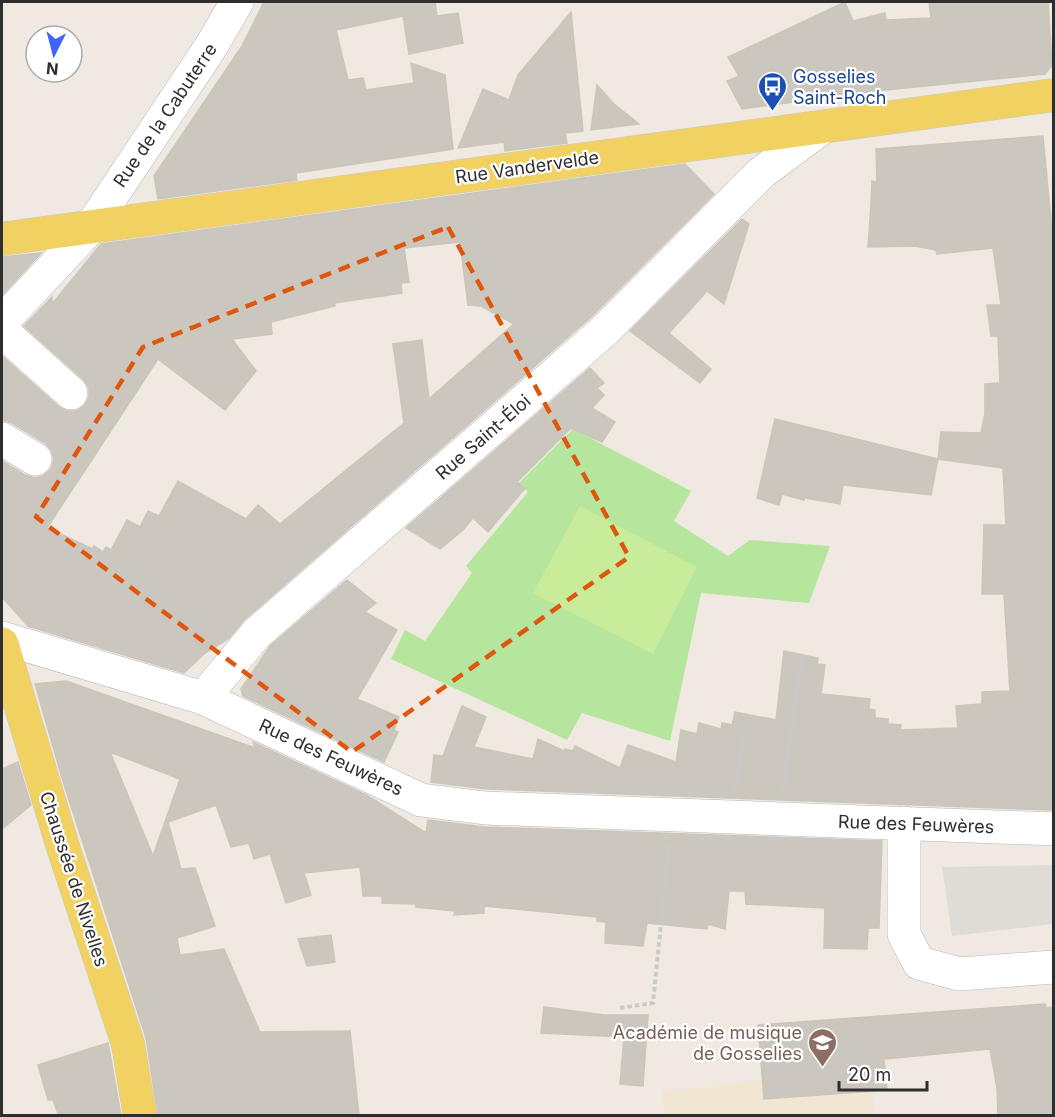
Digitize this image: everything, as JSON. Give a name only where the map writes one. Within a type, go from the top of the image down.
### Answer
[{"type":"main road","name":"Rue Vandervelde","points":[[2,238],[1053,95]]},
{"type":"main road","name":"Chaussée de Nivelles","points":[[2,644],[63,847],[128,1044],[140,1116]]},
{"type":"street","name":"Rue de la Cabuterre","points":[[2,322],[91,226],[212,45],[237,2]]},
{"type":"street","name":"Rue Saint-Éloi","points":[[202,698],[257,633],[604,331],[761,173],[823,127]]},
{"type":"street","points":[[750,137],[761,156],[761,173]]},
{"type":"street","points":[[2,331],[71,393]]},
{"type":"street","points":[[2,439],[35,459]]},
{"type":"street","name":"Rue des Feuwères","points":[[2,638],[202,698],[421,800],[485,808],[1053,829]]},
{"type":"street","points":[[904,823],[904,934],[918,963],[959,974],[1053,968]]},
{"type":"path","points":[[779,819],[802,656]]},
{"type":"path","points":[[729,817],[745,730]]},
{"type":"path","points":[[620,1008],[653,1003],[672,815]]},
{"type":"highlighted area","points":[[448,227],[629,557],[352,752],[36,517],[143,347]]},
{"type":"shaded area","points":[[1053,865],[1053,924],[952,936],[942,867]]},
{"type":"shaded area","name":"Académie de musique de Gosselies","points":[[901,1014],[906,1059],[869,1063],[875,1115],[665,1115],[662,1092],[777,1079],[771,1028]]},
{"type":"green space","points":[[573,429],[691,491],[674,521],[728,556],[750,540],[830,546],[809,603],[701,593],[670,741],[582,713],[567,740],[391,659],[405,630],[425,641],[472,573],[466,566],[528,492],[519,483]]},
{"type":"green space","points":[[580,506],[697,567],[653,654],[533,593]]},
{"type":"building","points":[[264,2],[435,2],[437,16],[458,13],[463,43],[409,54],[403,16],[336,30],[348,80],[363,78],[366,90],[414,83],[411,63],[445,75],[453,149],[296,173],[297,180],[158,199],[154,176],[242,46]]},
{"type":"building","points":[[845,2],[853,21],[885,13],[886,20],[931,18],[929,2],[1048,2],[1052,65],[1045,74],[876,91],[742,109],[727,81],[739,76],[728,57]]},
{"type":"building","points":[[571,12],[583,131],[565,133],[567,143],[505,151],[504,142],[458,148],[483,89],[509,100],[518,75]]},
{"type":"building","points":[[597,85],[614,104],[639,124],[591,130]]},
{"type":"building","points":[[1043,136],[1053,242],[1053,810],[487,789],[431,782],[434,755],[443,756],[462,706],[486,717],[474,747],[533,759],[538,739],[564,751],[565,749],[573,751],[575,746],[620,768],[628,745],[676,762],[681,730],[697,734],[699,723],[721,729],[722,723],[732,725],[735,712],[776,720],[784,651],[818,658],[817,664],[825,665],[821,694],[870,699],[869,709],[875,710],[875,718],[888,719],[888,724],[901,725],[900,730],[958,728],[956,706],[982,704],[982,692],[1010,691],[1004,594],[982,594],[984,525],[1006,525],[1003,468],[938,459],[941,432],[981,433],[985,413],[985,384],[1000,383],[998,336],[991,336],[987,305],[1001,305],[993,248],[937,254],[936,250],[915,246],[868,247],[872,181],[877,182],[876,149]]},
{"type":"building","points":[[685,164],[714,194],[591,317],[245,619],[228,639],[205,653],[184,673],[28,626],[2,597],[2,461],[25,475],[35,478],[43,476],[51,469],[54,459],[45,443],[12,423],[2,420],[2,356],[59,407],[67,411],[76,411],[85,405],[89,397],[89,388],[84,380],[24,326],[52,297],[52,304],[101,244]],"holes":[[[460,242],[468,305],[481,306],[514,324],[429,399],[422,340],[393,344],[404,423],[280,524],[258,505],[246,519],[178,481],[159,516],[148,511],[140,527],[127,520],[111,550],[106,547],[103,552],[94,546],[93,549],[47,528],[158,359],[225,410],[256,371],[232,339],[272,334],[271,322],[335,306],[334,303],[402,293],[401,283],[409,282],[404,248]]]},
{"type":"building","points":[[742,219],[749,224],[724,304],[707,291],[669,333],[711,369],[700,383],[630,331]]},
{"type":"building","points":[[41,253],[2,295],[2,257]]},
{"type":"building","points":[[590,368],[604,383],[597,388],[604,395],[592,408],[615,422],[602,442],[571,428],[517,482],[525,488],[488,532],[473,518],[463,530],[440,549],[406,528]]},
{"type":"building","points":[[775,419],[938,459],[931,495],[843,485],[840,504],[805,498],[804,500],[782,494],[779,505],[757,498]]},
{"type":"building","points":[[347,580],[376,603],[365,612],[397,630],[357,699],[399,717],[394,730],[398,732],[384,762],[243,696],[241,689],[270,646]]},
{"type":"building","points":[[66,681],[255,748],[253,742],[368,796],[426,833],[428,820],[484,827],[882,841],[879,928],[868,928],[867,949],[824,948],[825,908],[746,904],[745,891],[729,891],[725,929],[708,924],[707,929],[647,923],[643,946],[605,943],[606,922],[597,921],[597,917],[484,906],[484,913],[454,915],[455,911],[416,907],[416,904],[382,903],[382,896],[363,896],[360,867],[304,873],[311,895],[286,903],[270,854],[254,859],[249,843],[231,847],[216,805],[168,822],[181,869],[195,868],[215,926],[177,938],[180,955],[224,949],[260,1032],[350,1031],[359,1116],[158,1116],[146,1038],[62,778],[35,684]],"holes":[[[110,752],[180,779],[153,856]]]},
{"type":"building","points":[[18,762],[31,805],[2,829],[2,769]]},
{"type":"building","points":[[331,935],[335,962],[307,966],[298,939]]},
{"type":"building","points":[[1045,1004],[1046,1008],[1053,1007],[1053,1116],[998,1116],[997,1088],[990,1049],[884,1059],[887,1090],[764,1099],[758,1025]]},
{"type":"building","points":[[544,1007],[604,1015],[648,1015],[643,1086],[620,1084],[624,1037],[541,1033]]},
{"type":"building","points":[[108,1043],[121,1116],[59,1116],[53,1100],[48,1100],[38,1065]]},
{"type":"place","name":"Gosselies Saint-Roch","points":[[772,112]]},
{"type":"place","name":"Académie de musique de Gosselies","points":[[823,1068]]}]
